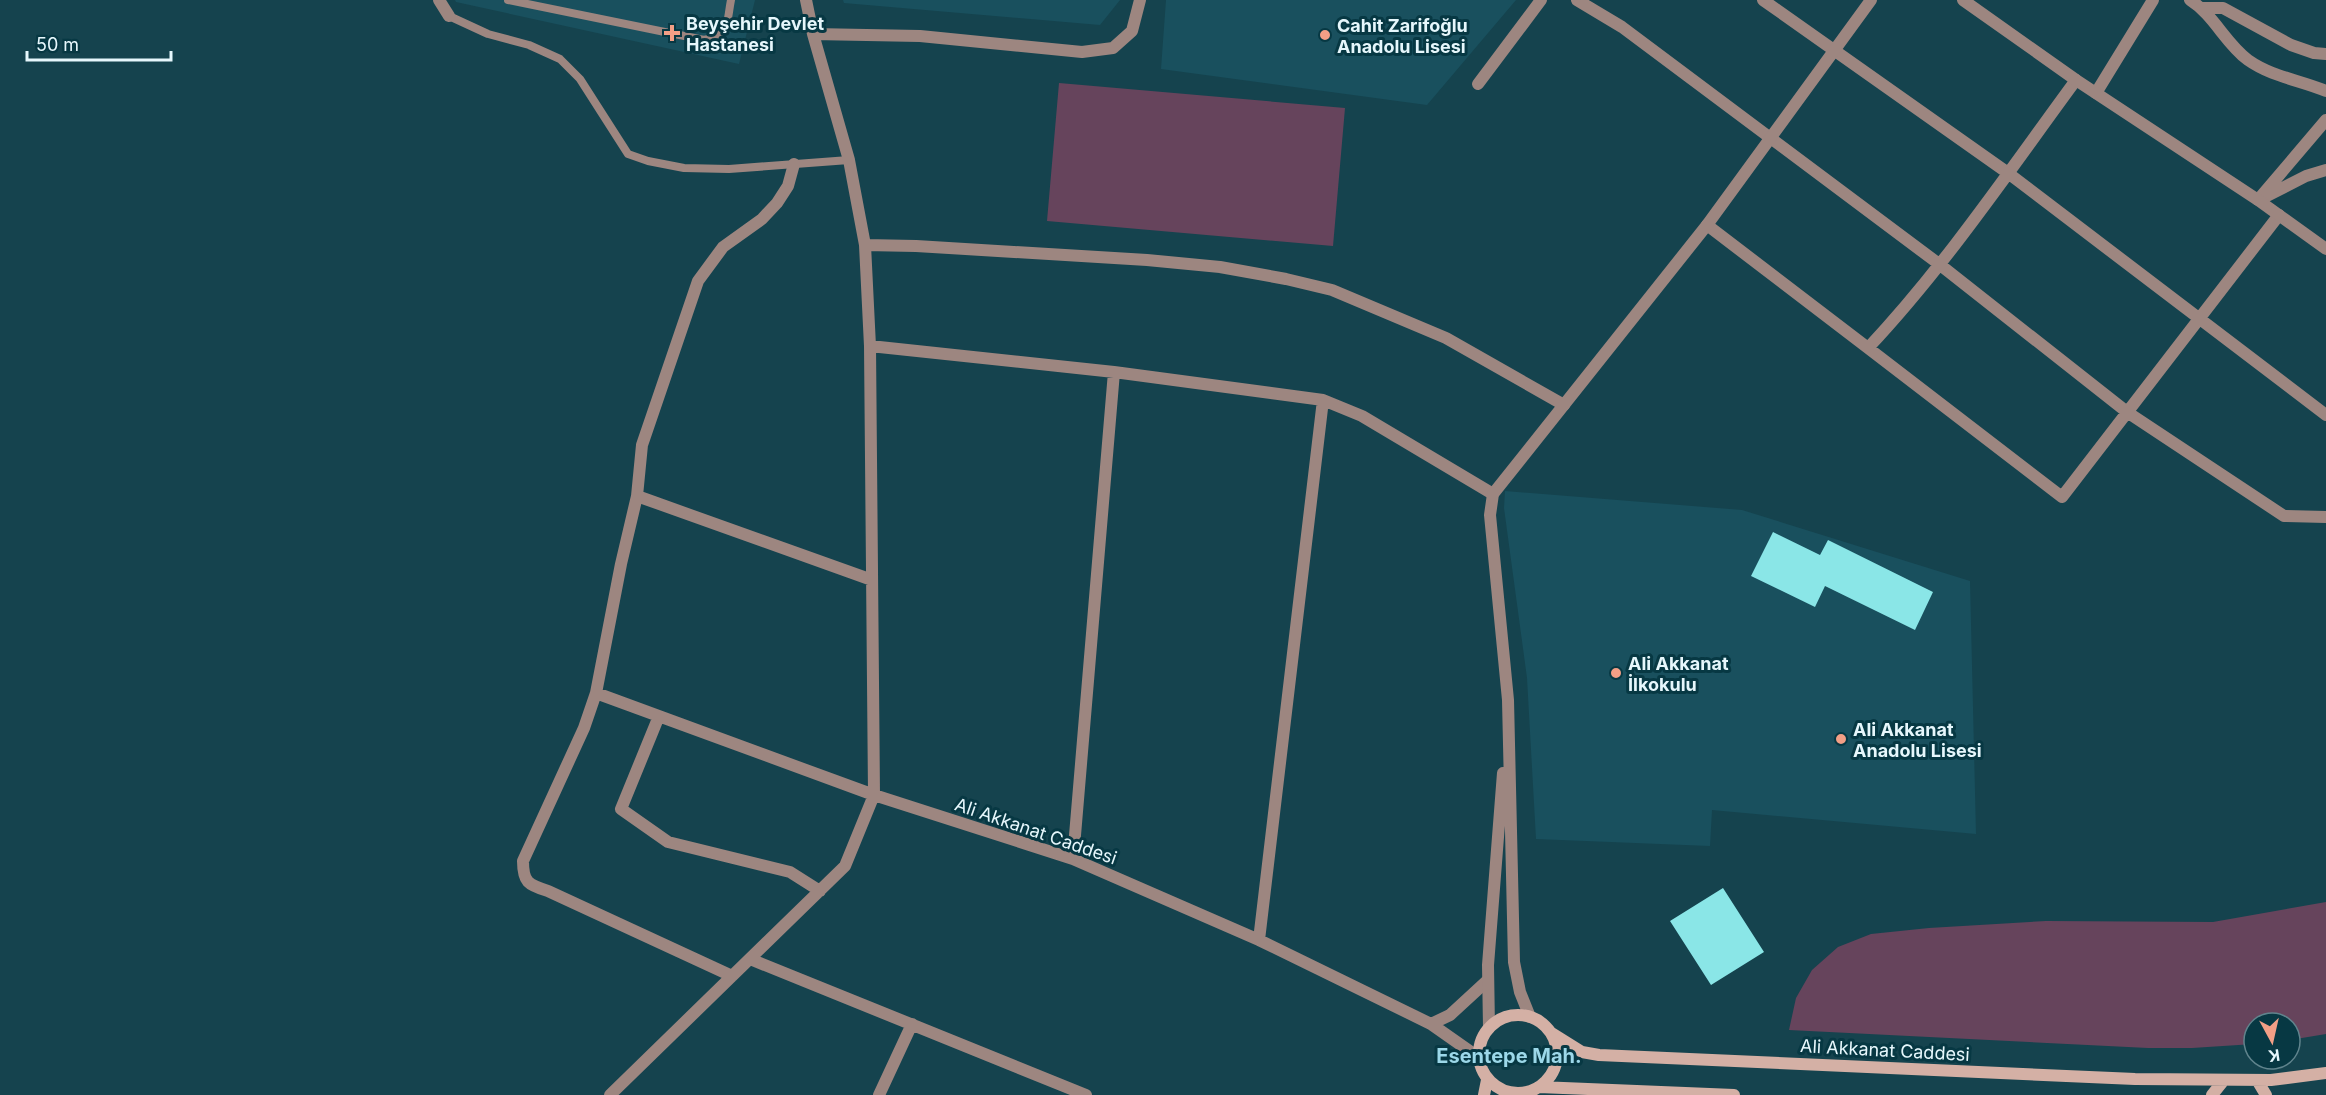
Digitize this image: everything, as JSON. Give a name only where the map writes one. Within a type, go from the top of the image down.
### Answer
[{"type":"main road","points":[[1535,1091],[1548,1079],[1556,1062],[1557,1049],[1550,1032],[1541,1023],[1530,1017],[1517,1015],[1505,1017],[1489,1028],[1482,1038],[1478,1057],[1487,1080],[1497,1088],[1509,1093],[1521,1094],[1535,1091],[1734,1095]]},
{"type":"main road","name":"Ali Akkanat Caddesi","points":[[1550,1032],[1582,1052],[1599,1055],[2123,1078],[2257,1080],[2326,1073]]},
{"type":"main road","points":[[1484,1095],[1487,1080]]},
{"type":"main road","points":[[2212,1095],[2224,1080]]},
{"type":"main road","points":[[2257,1080],[2266,1095]]},
{"type":"street","points":[[439,0],[449,16]]},
{"type":"street","points":[[610,1095],[845,866],[874,795],[870,346],[865,245],[849,160],[813,34],[806,0]]},
{"type":"street","points":[[813,34],[920,36],[1082,52],[1113,48],[1132,31],[1140,0]]},
{"type":"street","points":[[1478,84],[1541,0]]},
{"type":"street","points":[[1578,0],[1622,27],[1770,140],[1939,264],[2127,411],[2284,516],[2326,517]]},
{"type":"street","points":[[1763,0],[2008,173],[2326,415]]},
{"type":"street","points":[[1530,1017],[1520,992],[1514,962],[1508,700],[1490,515],[1493,494],[1707,225],[1871,0]]},
{"type":"street","points":[[1963,0],[1976,5],[2076,80],[2258,200],[2326,249]]},
{"type":"street","points":[[2096,93],[2153,0]]},
{"type":"street","points":[[2190,0],[2203,8],[2247,59],[2269,72],[2326,91]]},
{"type":"street","points":[[2203,8],[2223,8],[2291,45],[2314,53],[2326,54]]},
{"type":"street","points":[[1868,348],[1899,315],[1939,264],[2076,80]]},
{"type":"street","points":[[2258,200],[2326,120]]},
{"type":"street","points":[[732,976],[535,887],[527,882],[523,875],[523,861],[584,728],[596,693],[621,564],[637,496],[642,445],[698,281],[723,247],[762,219],[777,203],[788,186],[794,164]]},
{"type":"street","points":[[2258,200],[2306,176],[2326,170]]},
{"type":"street","points":[[1707,225],[2062,497],[2279,215]]},
{"type":"street","points":[[865,245],[1147,260],[1220,267],[1298,282],[1332,290],[1446,338],[1564,405]]},
{"type":"street","points":[[870,346],[1114,372],[1323,400],[1362,416],[1493,494]]},
{"type":"street","points":[[1073,859],[1114,372]]},
{"type":"street","points":[[1259,940],[1323,400]]},
{"type":"street","points":[[637,496],[872,580]]},
{"type":"street","name":"Ali Akkanat Caddesi","points":[[596,693],[874,795],[1073,859],[1259,940],[1431,1024],[1478,1057]]},
{"type":"street","points":[[1489,1028],[1488,980],[1508,700]]},
{"type":"street","points":[[660,716],[621,809],[669,842],[790,872],[820,891]]},
{"type":"street","points":[[750,959],[1086,1095]]},
{"type":"street","points":[[1431,1024],[1450,1015],[1488,980]]},
{"type":"street","points":[[879,1095],[912,1024]]},
{"type":"lane","points":[[508,0],[704,40],[720,36],[726,28],[730,0]]},
{"type":"lane","points":[[449,16],[488,34],[529,45],[560,58],[580,79],[628,154],[648,161],[684,168],[729,169],[849,160]]},
{"type":"shaded area","name":"Beyşehir Devlet Hastanesi","points":[[455,0],[755,0],[739,64]]},
{"type":"shaded area","points":[[843,0],[1120,0],[1100,25],[844,3]]},
{"type":"shaded area","name":"Cahit Zarifoğlu Anadolu Lisesi","points":[[1166,0],[1516,0],[1427,105],[1161,69]]},
{"type":"shaded area","points":[[1059,83],[1345,108],[1333,246],[1047,221]]},
{"type":"shaded area","points":[[1505,491],[1742,510],[1970,581],[1976,834],[1712,810],[1710,846],[1536,839],[1527,678],[1504,508]]},
{"type":"shaded area","points":[[2326,902],[2326,1034],[2302,1038],[2302,1011],[2242,1011],[2242,1045],[2192,1048],[2148,1048],[1789,1030],[1796,998],[1812,970],[1838,947],[1871,934],[2046,921],[2213,922]]},
{"type":"building","points":[[1773,532],[1820,555],[1828,540],[1933,592],[1915,630],[1825,586],[1815,607],[1751,576]]},
{"type":"building","points":[[1723,888],[1764,952],[1711,985],[1670,921]]},
{"type":"place","name":"Beyşehir Devlet Hastanesi","points":[[672,33]]},
{"type":"place","name":"Cahit Zarifoğlu Anadolu Lisesi","points":[[1325,35]]},
{"type":"place","name":"Ali Akkanat İlkokulu","points":[[1616,673]]},
{"type":"place","name":"Ali Akkanat Anadolu Lisesi","points":[[1841,739]]},
{"type":"district","name":"Esentepe Mah.","points":[[1509,1056]]}]
